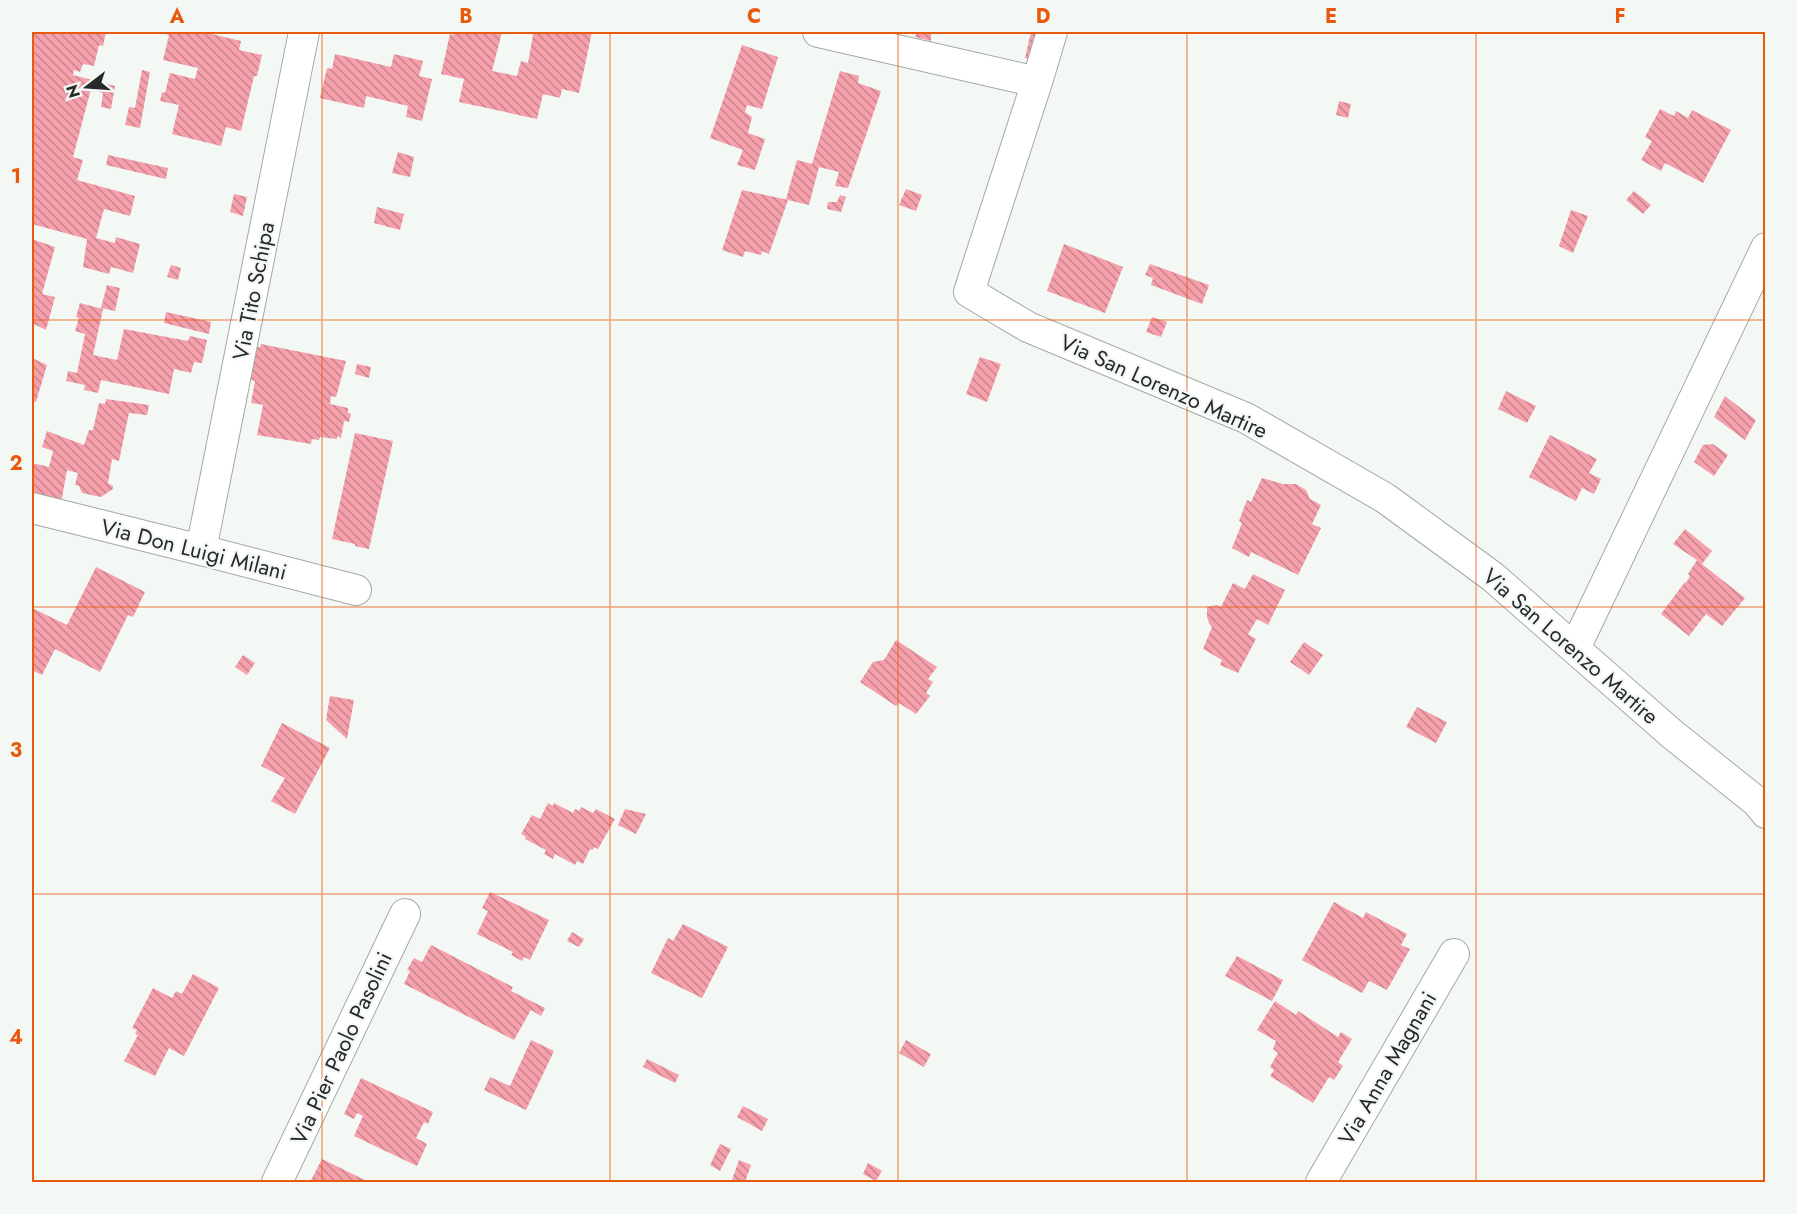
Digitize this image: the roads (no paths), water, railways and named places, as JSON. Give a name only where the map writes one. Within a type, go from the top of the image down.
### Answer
[{"type":"street","name":"Via Tito Schipa","points":[[201,550],[304,32]]},
{"type":"street","points":[[818,32],[1037,82]]},
{"type":"street","name":"Via San Lorenzo Martire","points":[[1052,32],[969,292],[1028,327],[1246,418],[1385,498],[1493,577],[1766,813]]},
{"type":"street","points":[[1575,648],[1766,248]]},
{"type":"street","name":"Via Don Luigi Milani","points":[[32,508],[356,590]]},
{"type":"street","name":"Via Pier Paolo Pasolini","points":[[277,1182],[405,914]]},
{"type":"street","name":"Via Anna Magnani","points":[[1321,1182],[1454,954]]}]
